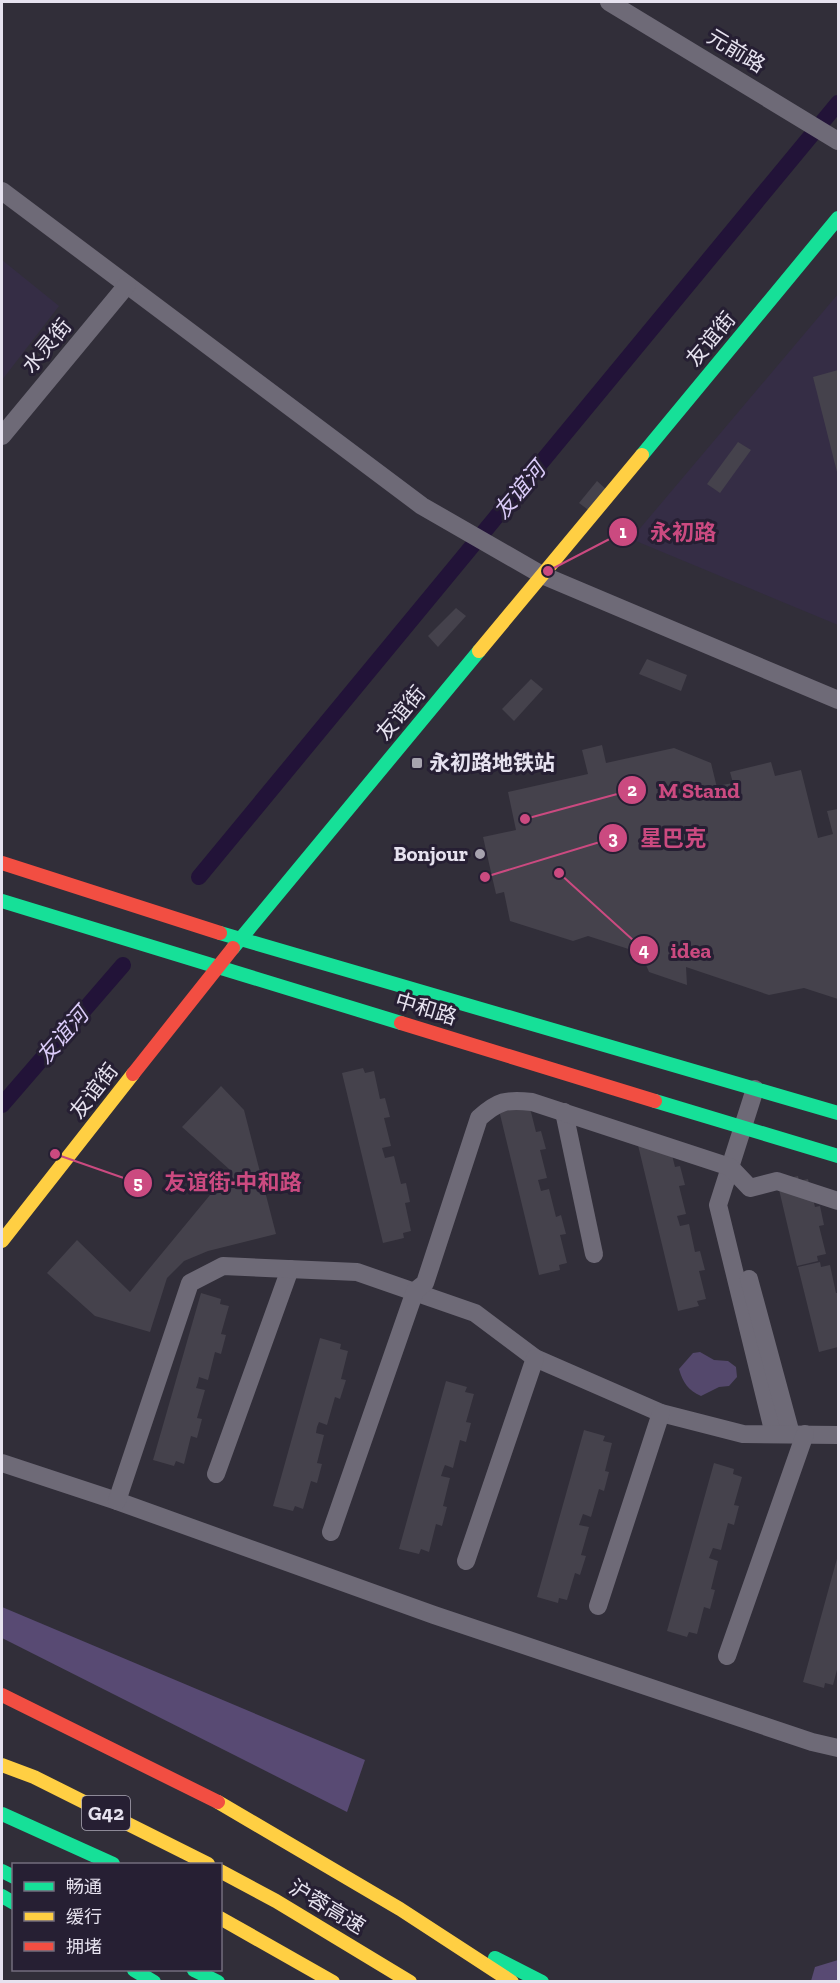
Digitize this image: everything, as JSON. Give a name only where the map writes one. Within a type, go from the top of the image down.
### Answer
[{"type":"main road","name":"友谊街","points":[[2,1240],[240,939],[838,218]]},
{"type":"main road","name":"中和路","points":[[2,863],[240,939],[838,1113]]},
{"type":"main road","name":"中和路","points":[[2,901],[838,1156]]},
{"type":"main road","points":[[2,1695],[214,1800],[400,1909],[512,1982]]},
{"type":"main road","name":"G42","points":[[2,1765],[34,1777],[206,1863]]},
{"type":"main road","name":"G42","points":[[2,1814],[111,1863]]},
{"type":"main road","name":"沪蓉高速","points":[[222,1872],[276,1901],[410,1982]]},
{"type":"main road","points":[[400,1909],[542,1982]]},
{"type":"main road","points":[[222,1919],[333,1982]]},
{"type":"main road","points":[[136,1971],[154,1982]]},
{"type":"main road","points":[[196,1971],[218,1982]]},
{"type":"street","name":"元前路","points":[[609,2],[838,141]]},
{"type":"street","points":[[2,191],[422,506],[542,575],[838,700]]},
{"type":"street","name":"水灵街","points":[[2,436],[127,285]]},
{"type":"street","points":[[726,1656],[790,1434],[718,1205],[755,1089]]},
{"type":"street","points":[[331,1532],[415,1291],[425,1282],[479,1118],[494,1105],[511,1100],[532,1102],[730,1167],[750,1188],[777,1181],[838,1201]]},
{"type":"street","points":[[564,1112],[594,1254]]},
{"type":"street","points":[[117,1501],[190,1283],[223,1266],[357,1272],[475,1313],[535,1358],[661,1413],[743,1434],[838,1435]]},
{"type":"street","points":[[216,1474],[290,1269]]},
{"type":"street","points":[[466,1561],[535,1358]]},
{"type":"street","points":[[598,1606],[661,1413]]},
{"type":"street","points":[[2,1464],[117,1501],[434,1615],[812,1742],[838,1748]]},
{"type":"shaded area","points":[[2,260],[59,306],[2,380]]},
{"type":"shaded area","points":[[838,294],[838,625],[631,539]]},
{"type":"shaded area","points":[[700,1352],[714,1360],[728,1361],[736,1367],[737,1377],[729,1386],[719,1387],[701,1396],[687,1386],[679,1369],[693,1353]]},
{"type":"shaded area","points":[[2,1607],[365,1760],[347,1812],[2,1638]]},
{"type":"shaded area","points":[[838,1960],[838,1981],[811,1981],[815,1967]]},
{"type":"building","points":[[838,370],[838,476],[813,377]]},
{"type":"building","points":[[738,442],[751,450],[720,493],[707,484]]},
{"type":"building","points":[[597,481],[608,491],[591,512],[579,503]]},
{"type":"building","points":[[456,608],[466,616],[438,647],[428,636]]},
{"type":"building","points":[[647,659],[687,675],[681,691],[639,674]]},
{"type":"building","points":[[531,679],[543,689],[514,721],[502,709]]},
{"type":"building","points":[[602,745],[606,763],[674,748],[711,763],[719,796],[724,795],[722,785],[733,783],[730,772],[771,762],[775,776],[801,770],[818,838],[833,834],[827,811],[838,809],[838,999],[804,988],[769,995],[686,967],[687,985],[649,972],[641,953],[588,936],[573,941],[510,921],[504,892],[496,894],[483,837],[516,830],[508,792],[588,774],[582,750]]},
{"type":"building","points":[[363,1068],[365,1073],[374,1071],[380,1099],[385,1098],[390,1117],[384,1118],[391,1146],[382,1148],[385,1158],[394,1156],[401,1184],[406,1183],[410,1202],[405,1203],[411,1231],[403,1233],[404,1238],[383,1243],[342,1073]]},
{"type":"building","points":[[221,1086],[244,1110],[276,1234],[208,1251],[184,1261],[167,1278],[150,1332],[95,1316],[47,1273],[77,1240],[130,1292],[210,1195],[235,1187],[229,1169],[182,1127]]},
{"type":"building","points":[[529,1104],[536,1132],[541,1131],[546,1149],[540,1150],[547,1178],[538,1180],[541,1191],[549,1189],[556,1217],[561,1215],[566,1234],[560,1235],[567,1263],[559,1265],[560,1270],[539,1275],[498,1106]]},
{"type":"building","points":[[668,1139],[675,1167],[680,1166],[685,1185],[679,1186],[686,1214],[677,1216],[680,1226],[689,1224],[695,1252],[700,1251],[705,1270],[699,1271],[706,1299],[697,1301],[699,1306],[678,1311],[637,1141]]},
{"type":"building","points":[[798,1176],[799,1181],[808,1179],[815,1207],[820,1206],[824,1225],[819,1226],[826,1254],[817,1256],[818,1261],[797,1266],[777,1181]]},
{"type":"building","points":[[820,1262],[821,1267],[830,1265],[836,1293],[838,1293],[838,1347],[819,1352],[798,1267]]},
{"type":"building","points":[[201,1293],[221,1299],[220,1304],[229,1306],[221,1334],[226,1335],[221,1354],[215,1352],[208,1380],[199,1377],[196,1388],[205,1390],[197,1418],[202,1419],[197,1438],[191,1436],[184,1464],[176,1461],[174,1466],[153,1460]]},
{"type":"building","points":[[320,1338],[341,1344],[340,1349],[348,1351],[341,1379],[346,1380],[340,1399],[335,1397],[327,1425],[319,1422],[317,1427],[316,1433],[324,1435],[317,1463],[322,1464],[317,1483],[311,1481],[303,1509],[295,1506],[293,1511],[273,1506]]},
{"type":"building","points":[[446,1381],[467,1387],[465,1392],[474,1394],[466,1422],[471,1423],[466,1442],[460,1440],[453,1468],[445,1465],[441,1476],[450,1478],[443,1506],[447,1507],[442,1526],[436,1524],[429,1552],[421,1549],[419,1554],[399,1549]]},
{"type":"building","points":[[584,1430],[605,1436],[603,1441],[612,1443],[605,1471],[609,1472],[604,1491],[599,1489],[591,1517],[583,1514],[579,1525],[589,1527],[581,1555],[586,1556],[580,1575],[575,1573],[567,1600],[559,1598],[558,1603],[537,1597]]},
{"type":"building","points":[[714,1463],[734,1469],[733,1474],[742,1477],[734,1505],[739,1506],[734,1525],[728,1523],[721,1550],[713,1548],[709,1558],[718,1561],[711,1589],[715,1590],[710,1609],[704,1607],[697,1634],[689,1632],[687,1637],[667,1631]]},
{"type":"building","points":[[838,1555],[838,1666],[833,1685],[825,1683],[824,1688],[803,1682]]},
{"type":"waterway","name":"友谊河","points":[[199,877],[838,103]]},
{"type":"waterway","name":"友谊河","points":[[2,1105],[123,965]]},
{"type":"traffic: fast","points":[[642,455],[838,218]]},
{"type":"traffic: fast","points":[[233,948],[479,651]]},
{"type":"traffic: fast","points":[[2,901],[401,1023]]},
{"type":"traffic: fast","points":[[220,933],[838,1113]]},
{"type":"traffic: fast","points":[[655,1101],[838,1156]]},
{"type":"traffic: fast","points":[[2,1814],[111,1863]]},
{"type":"traffic: fast","points":[[2,1871],[12,1876]]},
{"type":"traffic: fast","points":[[2,1896],[12,1902]]},
{"type":"traffic: fast","points":[[495,1958],[542,1982]]},
{"type":"traffic: fast","points":[[136,1971],[154,1982]]},
{"type":"traffic: fast","points":[[196,1971],[218,1982]]},
{"type":"traffic: slow","points":[[479,651],[642,455]]},
{"type":"traffic: slow","points":[[2,1241],[133,1074]]},
{"type":"traffic: slow","points":[[2,1765],[34,1777],[206,1863]]},
{"type":"traffic: slow","points":[[218,1802],[400,1909],[512,1982]]},
{"type":"traffic: slow","points":[[222,1872],[276,1901],[410,1982]]},
{"type":"traffic: slow","points":[[222,1919],[333,1982]]},
{"type":"traffic: jam","points":[[2,863],[220,933]]},
{"type":"traffic: jam","points":[[133,1074],[233,948]]},
{"type":"traffic: jam","points":[[401,1023],[655,1101]]},
{"type":"traffic: jam","points":[[2,1695],[218,1802]]},
{"type":"place","name":"永初路","points":[[548,571]]},
{"type":"place","name":"永初路地铁站","points":[[417,763]]},
{"type":"place","name":"M Stand","points":[[525,819]]},
{"type":"place","name":"Bonjour","points":[[480,854]]},
{"type":"place","name":"idea","points":[[559,873]]},
{"type":"place","name":"星巴克","points":[[485,877]]},
{"type":"place","name":"友谊街·中和路","points":[[55,1154]]}]
